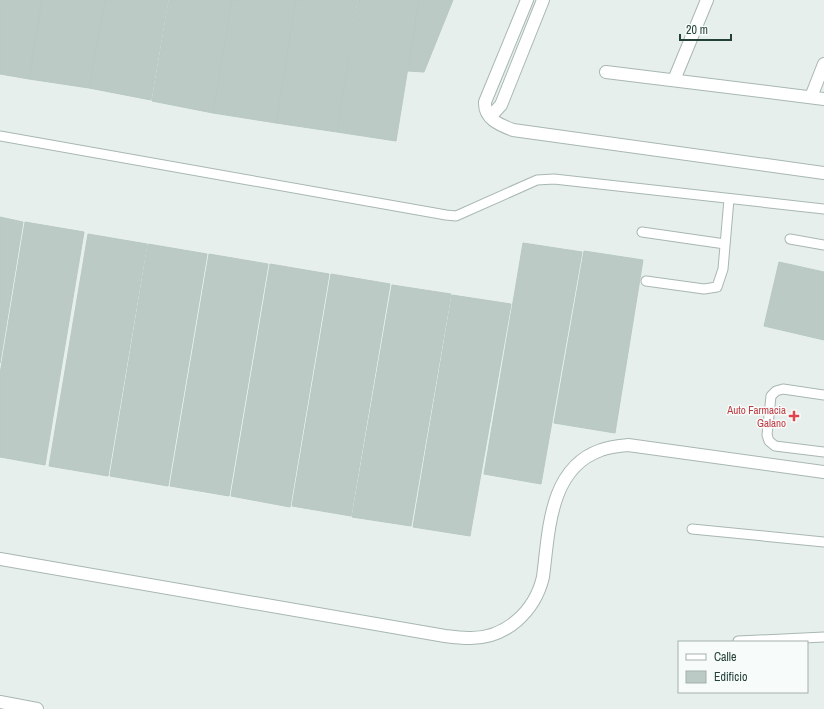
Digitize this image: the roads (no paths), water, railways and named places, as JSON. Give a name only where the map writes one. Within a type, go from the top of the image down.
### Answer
[{"type":"street","points":[[527,0],[485,102],[486,110],[490,117],[499,125],[513,130],[824,173]]},
{"type":"street","points":[[490,117],[501,105],[543,0]]},
{"type":"street","points":[[674,80],[707,0]]},
{"type":"street","points":[[811,97],[824,64]]},
{"type":"street","points":[[606,72],[824,99]]},
{"type":"street","points":[[0,559],[444,636],[475,638],[489,636],[516,623],[532,603],[540,587],[552,512],[558,491],[573,469],[589,455],[605,449],[628,445],[824,472]]},
{"type":"street","points":[[0,702],[37,709]]},
{"type":"lane","points":[[0,136],[456,216],[537,180],[554,178],[824,209]]},
{"type":"lane","points":[[646,281],[704,289],[717,287],[723,269],[729,198]]},
{"type":"lane","points":[[642,232],[725,244]]},
{"type":"lane","points":[[790,239],[824,245]]},
{"type":"lane","points":[[824,395],[783,389],[776,391],[771,396],[767,435],[769,441],[775,446],[824,452]]},
{"type":"lane","points":[[692,529],[824,542]]},
{"type":"lane","points":[[738,641],[824,636]]},
{"type":"place","name":"Auto Farmacia Galano","points":[[794,416]]}]
